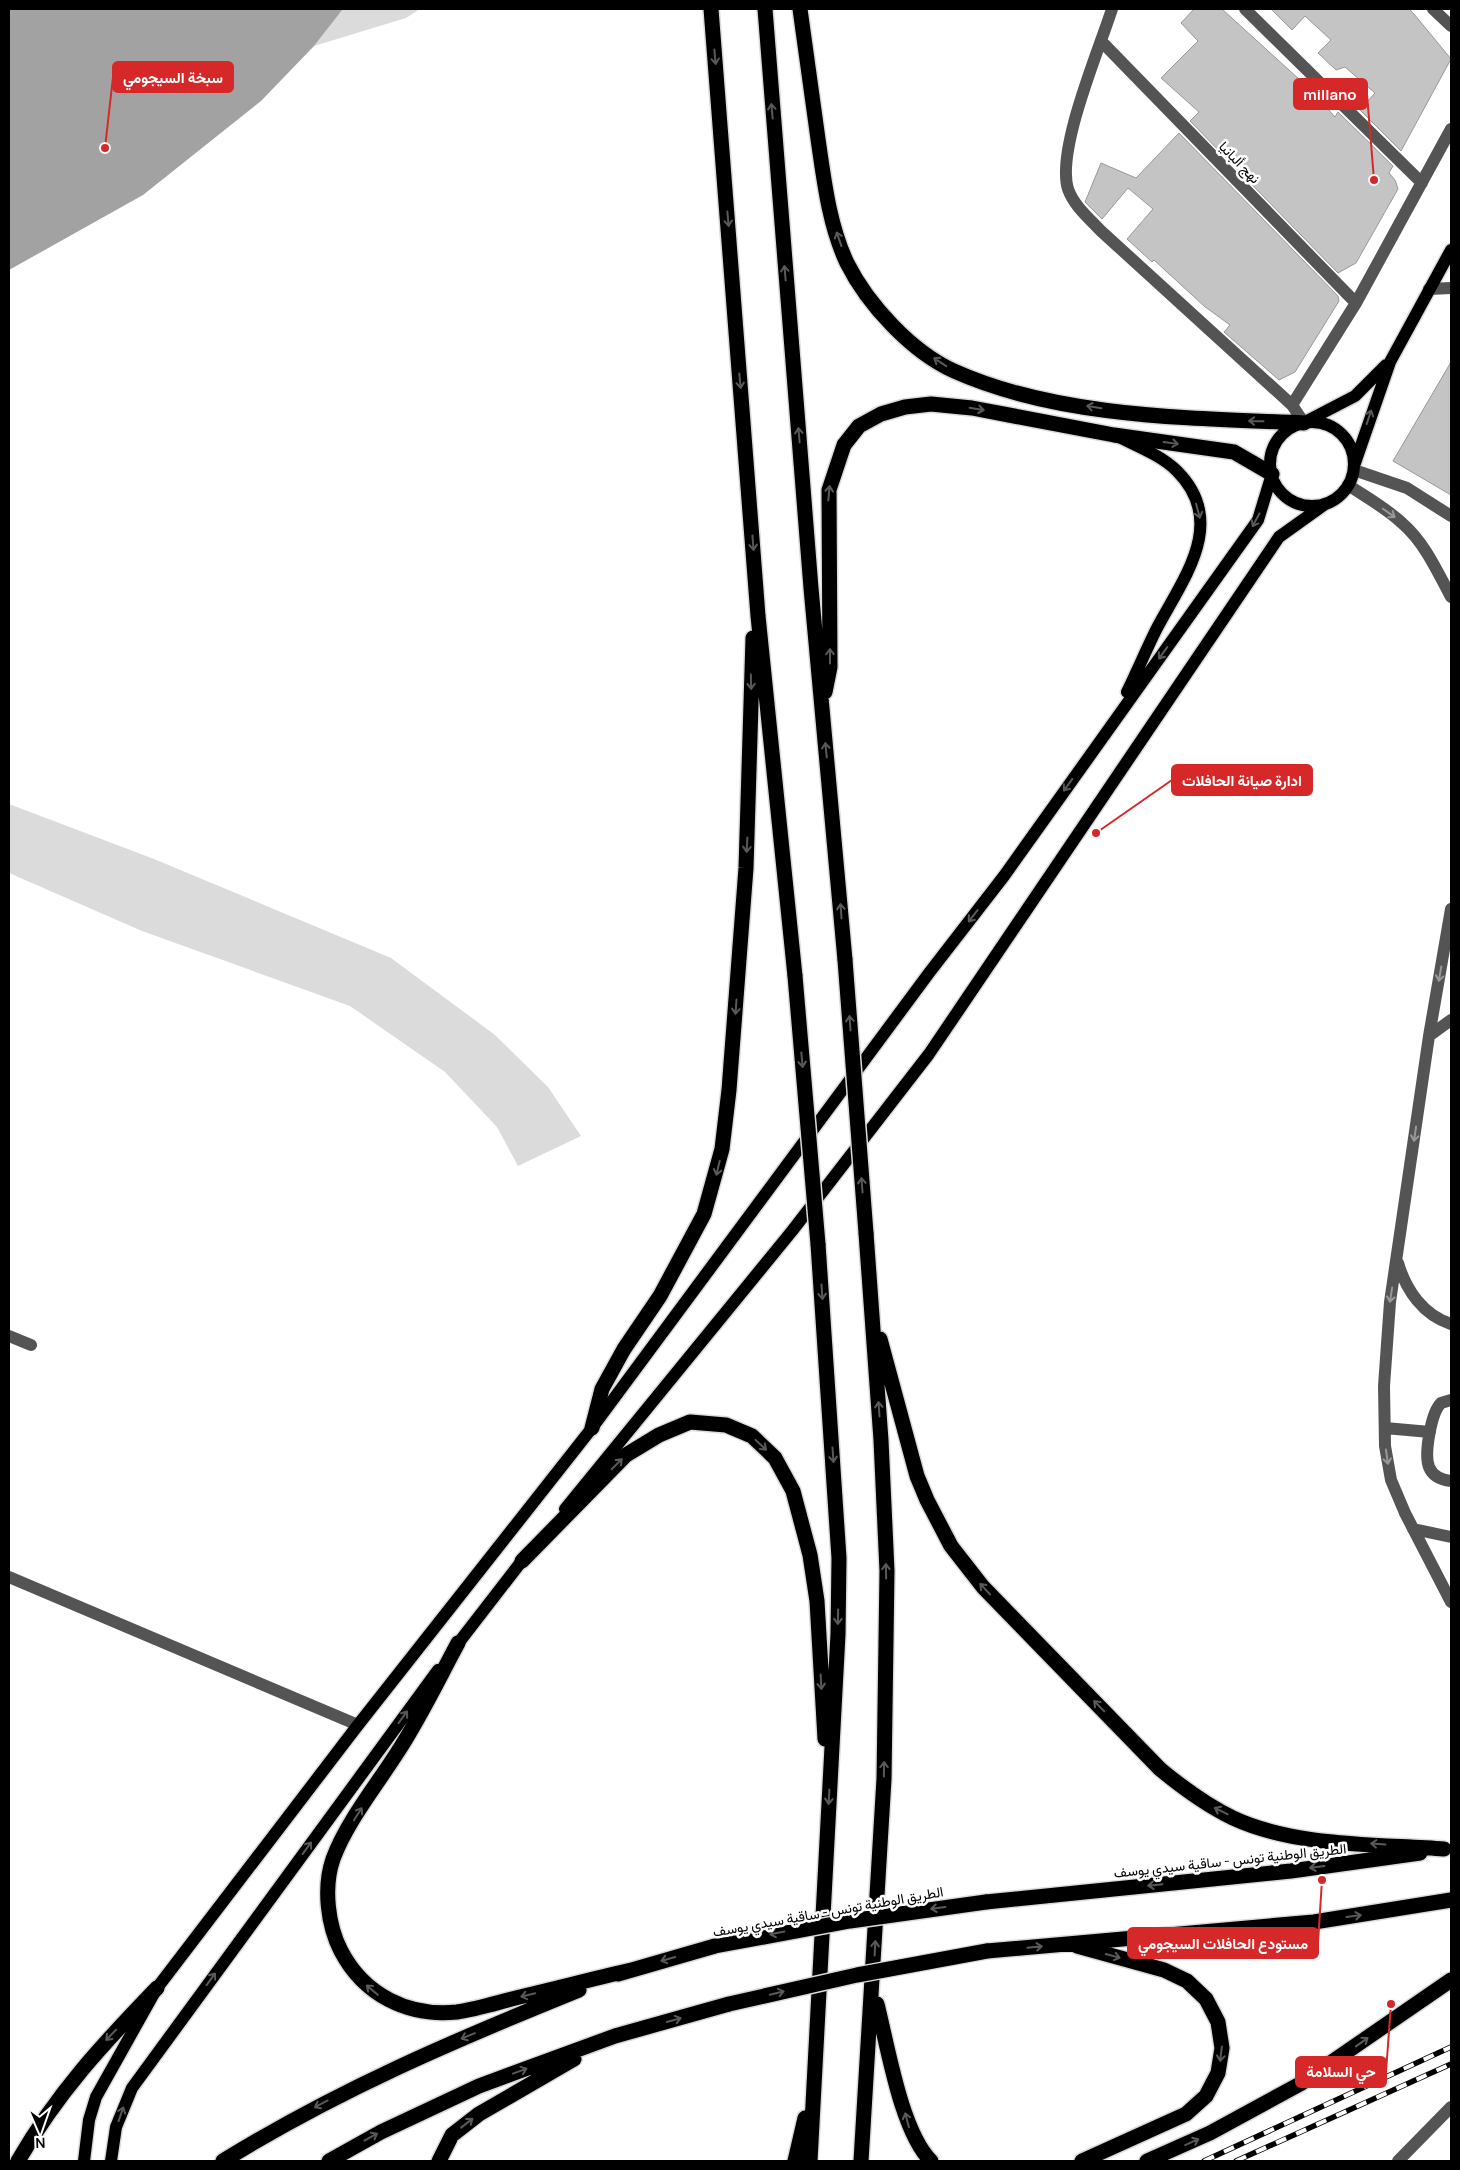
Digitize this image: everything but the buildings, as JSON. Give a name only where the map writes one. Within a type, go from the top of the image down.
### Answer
[{"type":"highway","points":[[711,9],[758,616],[795,976],[818,1244],[839,1558],[831,1765],[810,2161]]},
{"type":"highway","points":[[765,9],[821,703],[845,960],[881,1440],[887,1571],[884,1779],[873,1990],[861,2161]]},
{"type":"highway","points":[[800,9],[831,215],[847,263],[870,301],[906,340],[953,371],[1019,395],[1111,410],[1207,420],[1304,423]]},
{"type":"highway","points":[[821,703],[830,667],[829,490],[844,444],[859,426],[880,414],[905,406],[931,404],[972,408],[1114,435],[1234,452],[1272,474]]},
{"type":"highway","points":[[592,1428],[602,1389],[624,1349],[660,1296],[704,1214],[722,1149],[729,1090],[746,868],[751,763],[751,663],[758,616]]},
{"type":"highway","points":[[871,1303],[917,1476],[951,1546],[983,1588],[1160,1769],[1208,1805],[1262,1829],[1291,1836],[1321,1840],[1448,1848]]},
{"type":"highway","points":[[522,1561],[626,1455],[659,1434],[690,1422],[726,1425],[752,1436],[775,1458],[793,1491],[810,1555],[817,1601],[823,1728],[831,1765]]},
{"type":"highway","points":[[458,1643],[399,1750],[343,1838],[332,1861],[328,1893],[330,1918],[337,1942],[348,1965],[380,1997],[397,2005],[425,2011],[457,2012],[626,1971]]},
{"type":"highway","name":"الطريق الوطنية تونس - ساقية سيدي يوسف","points":[[223,2161],[282,2124],[364,2082],[494,2025],[626,1971],[715,1946],[850,1921],[986,1902],[1291,1871],[1448,1848]]},
{"type":"highway","points":[[329,2161],[381,2132],[479,2086],[615,2036],[729,2004],[858,1975],[987,1952],[1066,1943],[1314,1922],[1451,1900]]},
{"type":"highway","points":[[1066,1943],[1164,1970],[1187,1981],[1206,1999],[1218,2022],[1222,2048],[1218,2073],[1206,2096],[1186,2114],[1082,2161]]},
{"type":"highway","points":[[1147,2161],[1210,2134],[1300,2084],[1451,1980]]},
{"type":"highway","points":[[18,2161],[56,2101],[79,2071],[157,1988]]},
{"type":"highway","points":[[873,1990],[909,2129],[922,2152],[931,2161]]},
{"type":"highway","points":[[439,2161],[452,2135],[478,2114],[615,2036]]},
{"type":"highway","points":[[795,2161],[814,2078]]},
{"type":"main road","points":[[111,2161],[116,2127],[132,2088],[458,1643],[522,1561],[792,1231],[929,1054],[1279,537],[1325,504],[1334,500],[1348,486],[1390,362],[1451,250]]},
{"type":"main road","points":[[1325,504],[1312,506],[1298,503],[1286,497],[1277,487],[1272,474],[1270,461],[1274,448],[1281,436],[1292,428],[1355,396],[1390,362]]},
{"type":"main road","points":[[1304,423],[1329,425],[1339,432],[1350,446],[1354,467]]},
{"type":"main road","points":[[1114,435],[1153,454],[1181,475],[1186,481],[1200,513],[1201,533],[1195,557],[1157,630],[1115,720]]},
{"type":"main road","points":[[84,2161],[88,2120],[96,2097],[157,1988],[358,1725],[592,1428],[929,973],[1004,876],[1258,520],[1272,474]]},
{"type":"street","points":[[1112,9],[1073,127],[1066,165],[1068,188],[1075,203],[1101,231],[1292,405],[1304,423]]},
{"type":"street","points":[[1245,9],[1422,183]]},
{"type":"street","points":[[1433,9],[1451,26]]},
{"type":"street","name":"نهج ألبانيا","points":[[1102,42],[1356,303]]},
{"type":"street","points":[[1292,405],[1356,303],[1451,129]]},
{"type":"street","points":[[1429,290],[1451,288]]},
{"type":"street","points":[[1354,467],[1407,488],[1451,516]]},
{"type":"street","points":[[1348,486],[1391,514],[1414,535],[1432,561],[1451,597]]},
{"type":"street","points":[[1451,909],[1429,1036],[1386,1344],[1385,1428],[1391,1480],[1413,1529],[1451,1602]]},
{"type":"street","points":[[1429,1036],[1451,1020]]},
{"type":"street","points":[[1397,1260],[1409,1290],[1419,1303],[1431,1314],[1451,1324]]},
{"type":"street","points":[[9,1336],[31,1345]]},
{"type":"street","points":[[1451,1400],[1441,1403],[1435,1408],[1428,1456],[1429,1468],[1437,1477],[1451,1481]]},
{"type":"street","points":[[1385,1428],[1430,1432]]},
{"type":"street","points":[[1413,1529],[1451,1537]]},
{"type":"street","points":[[9,1577],[358,1725]]},
{"type":"street","points":[[1398,2161],[1451,2108]]},
{"type":"shaded area","points":[[9,9],[343,9],[314,46],[261,101],[143,195],[9,270]]},
{"type":"shaded area","points":[[343,9],[420,9],[406,18],[314,46]]},
{"type":"shaded area","points":[[9,804],[154,859],[391,958],[495,1035],[548,1087],[581,1136],[518,1166],[497,1127],[445,1072],[350,1006],[142,931],[9,873]]},
{"type":"railway","points":[[1204,2161],[1451,2047]]},
{"type":"railway","points":[[1236,2161],[1451,2064]]},
{"type":"place","name":"سبخة السيجومي","points":[[105,148]]},
{"type":"place","name":"millano","points":[[1374,180]]},
{"type":"place","name":"ادارة صيانة الحافلات","points":[[1096,833]]},
{"type":"place","name":"مستودع الحافلات السيجومي","points":[[1322,1880]]},
{"type":"place","name":"حي السلامة","points":[[1391,2004]]}]
